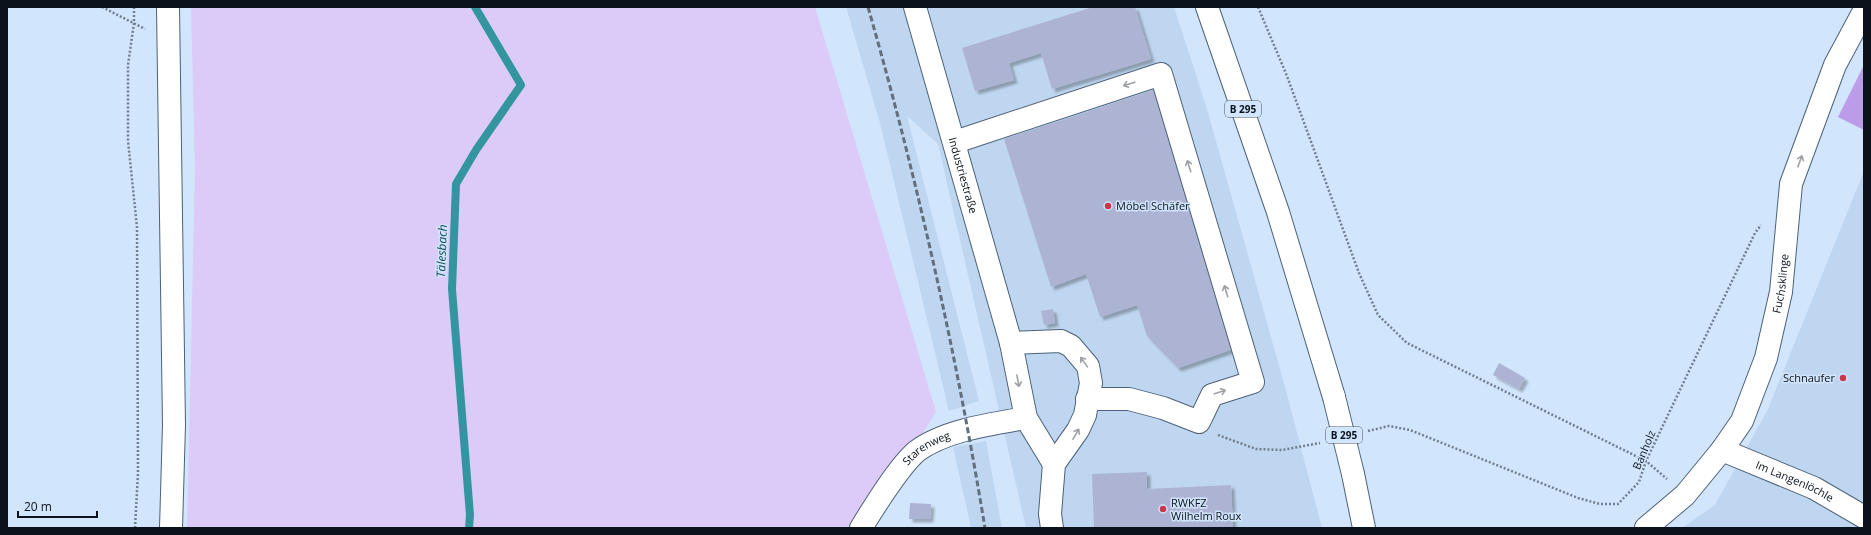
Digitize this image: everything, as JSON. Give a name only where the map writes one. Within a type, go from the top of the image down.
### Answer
[{"type":"street","points":[[168,7],[174,425],[171,528]]},
{"type":"street","name":"Industriestraße","points":[[915,7],[955,142],[1010,343],[1026,418],[1054,464]]},
{"type":"street","name":"B 295","points":[[1207,7],[1278,212],[1334,397],[1353,474],[1364,528]]},
{"type":"street","name":"Fuchsklinge","points":[[1646,528],[1685,495],[1722,450],[1742,421],[1766,358],[1781,292],[1791,184],[1835,65],[1864,11]]},
{"type":"street","points":[[955,142],[1161,74],[1253,382],[1212,395],[1199,422],[1163,408],[1129,399],[1087,399]]},
{"type":"street","points":[[1010,343],[1061,341],[1071,346],[1088,366],[1091,383],[1085,414],[1078,430],[1054,464],[1050,514],[1052,528]]},
{"type":"street","name":"Starenweg","points":[[861,528],[906,462],[918,451],[947,436],[998,423],[1026,418]]},
{"type":"street","name":"Im Langenlöchle","points":[[1722,450],[1814,488],[1864,517]]},
{"type":"path","points":[[102,7],[134,24]]},
{"type":"path","points":[[134,7],[134,24],[128,65],[128,142],[137,227],[138,473],[134,528]]},
{"type":"path","points":[[1258,7],[1287,76],[1359,273],[1378,316],[1407,343],[1646,461]]},
{"type":"path","name":"Banholz","points":[[1367,431],[1389,426],[1410,430],[1578,498],[1600,504],[1618,504],[1639,482],[1646,461],[1755,233],[1764,221]]},
{"type":"path","points":[[1199,422],[1215,434],[1256,449],[1282,450],[1322,442]]},
{"type":"shaded area","points":[[191,7],[815,7],[936,412],[863,528],[187,528],[195,170]]},
{"type":"shaded area","points":[[846,7],[1174,7],[1207,109],[1285,387],[1322,528],[1026,528],[938,144],[907,116],[979,401],[949,411],[880,123]]},
{"type":"shaded area","points":[[1864,65],[1864,130],[1838,117]]},
{"type":"shaded area","points":[[1864,171],[1864,528],[1682,528],[1715,505],[1768,409]]},
{"type":"shaded area","points":[[986,441],[1002,528],[971,528],[953,447]]},
{"type":"building","points":[[1093,7],[1135,7],[1151,59],[1052,89],[1041,53],[1009,63],[1014,80],[975,91],[962,48]]},
{"type":"building","name":"Möbel Schäfer","points":[[1156,89],[1233,349],[1178,368],[1147,336],[1137,305],[1100,317],[1086,274],[1051,287],[1004,139]]},
{"type":"building","points":[[1053,309],[1055,323],[1044,325],[1041,311]]},
{"type":"building","points":[[1499,363],[1525,378],[1519,389],[1493,375]]},
{"type":"building","name":"RWKFZ Wilhelm Roux","points":[[1147,472],[1147,489],[1231,485],[1233,528],[1094,528],[1092,474]]},
{"type":"building","points":[[910,503],[931,504],[930,519],[909,519]]},
{"type":"waterway","name":"Tälesbach","points":[[469,528],[470,515],[452,289],[456,184],[476,150],[521,85],[475,7]]},
{"type":"railway","points":[[868,7],[903,136],[934,266],[974,462],[985,528]]},
{"type":"place","name":"Möbel Schäfer","points":[[1108,206]]},
{"type":"place","name":"Schnaufer","points":[[1843,378]]},
{"type":"place","name":"RWKFZ Wilhelm Roux","points":[[1163,509]]}]
